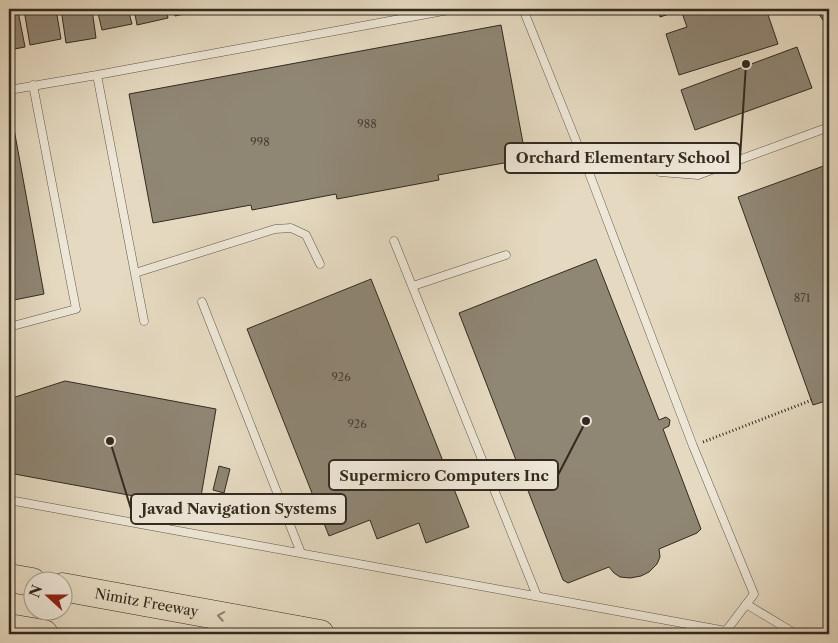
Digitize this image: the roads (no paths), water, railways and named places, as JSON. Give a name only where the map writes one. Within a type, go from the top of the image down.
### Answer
[{"type":"highway","points":[[9,578],[22,580]]},
{"type":"highway","name":"Nimitz Freeway","points":[[72,589],[320,634]]},
{"type":"highway","points":[[9,628],[44,634]]},
{"type":"lane","points":[[9,90],[454,9]]},
{"type":"lane","points":[[9,500],[726,631],[754,594],[693,446],[591,178],[523,9]]},
{"type":"lane","points":[[97,75],[144,321]]},
{"type":"lane","points":[[9,327],[76,309],[33,85]]},
{"type":"lane","points":[[660,172],[698,176],[829,127]]},
{"type":"lane","points":[[136,273],[275,229],[291,228],[306,235],[320,264]]},
{"type":"lane","points":[[394,241],[537,596]]},
{"type":"lane","points":[[413,286],[506,255]]},
{"type":"lane","points":[[202,302],[301,553]]},
{"type":"lane","points":[[746,604],[796,634]]},
{"type":"place","name":"Orchard Elementary School","points":[[746,64]]},
{"type":"place","name":"Supermicro Computers Inc","points":[[586,421]]},
{"type":"place","name":"Javad Navigation Systems","points":[[110,441]]}]
